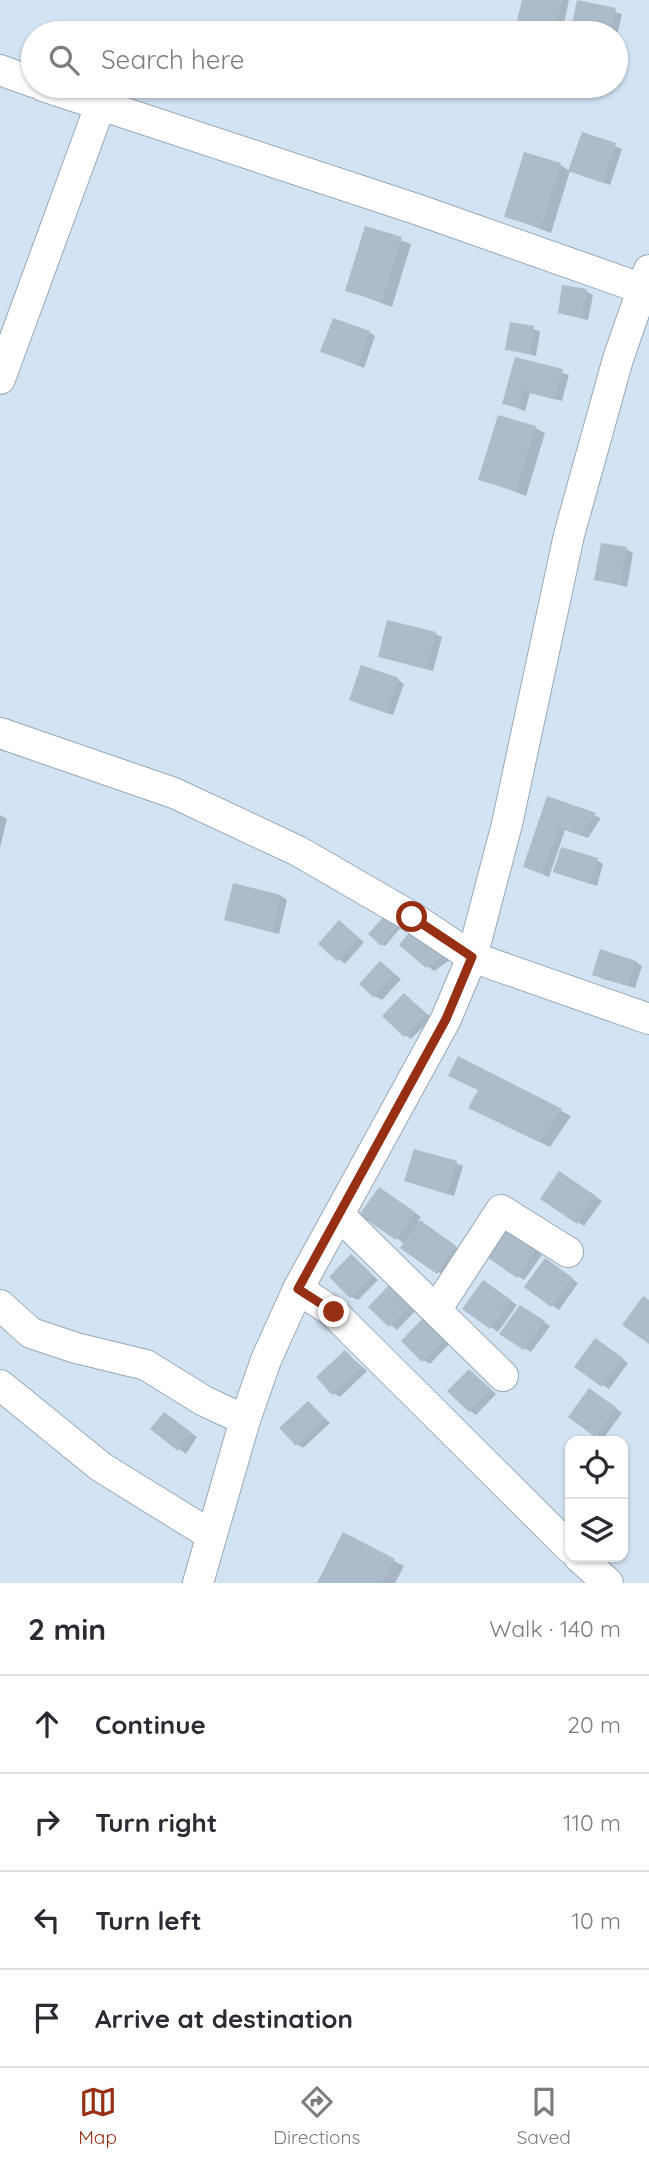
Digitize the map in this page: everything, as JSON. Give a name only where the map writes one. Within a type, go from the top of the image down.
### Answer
[{"type":"street","points":[[0,71],[21,78]]},
{"type":"street","points":[[77,98],[419,210],[646,279],[618,359],[569,535],[507,824],[472,957],[446,1019],[298,1289],[266,1360],[245,1420],[198,1583]]},
{"type":"street","points":[[0,379],[100,106]]},
{"type":"street","points":[[0,733],[174,793],[298,851],[412,917],[472,957],[649,1019]]},
{"type":"street","points":[[436,1310],[501,1210],[568,1252]]},
{"type":"street","points":[[340,1216],[503,1376]]},
{"type":"street","points":[[298,1289],[334,1312],[565,1543]]},
{"type":"street","points":[[0,1305],[31,1333],[146,1365],[204,1401],[245,1420]]},
{"type":"street","points":[[0,1385],[101,1466],[211,1535]]},
{"type":"street","points":[[585,1562],[608,1583]]},
{"type":"building","points":[[522,0],[562,0],[557,21],[517,21]]},
{"type":"building","points":[[577,0],[616,8],[613,21],[573,21]]},
{"type":"building","points":[[582,132],[616,143],[603,183],[568,171]]},
{"type":"building","points":[[524,152],[561,163],[541,228],[504,217]]},
{"type":"building","points":[[365,226],[402,237],[382,302],[345,291]]},
{"type":"building","points":[[562,285],[587,289],[582,318],[558,313]]},
{"type":"building","points":[[333,318],[370,331],[358,365],[320,352]]},
{"type":"building","points":[[510,322],[534,326],[530,354],[505,350]]},
{"type":"building","points":[[515,357],[563,369],[555,399],[523,391],[519,408],[502,404]]},
{"type":"building","points":[[498,415],[536,426],[516,491],[478,480]]},
{"type":"building","points":[[601,543],[627,547],[620,585],[594,580]]},
{"type":"building","points":[[387,620],[436,632],[427,669],[378,657]]},
{"type":"building","points":[[361,665],[399,678],[386,713],[349,700]]},
{"type":"building","points":[[547,796],[596,813],[581,835],[559,827],[542,874],[523,867]]},
{"type":"building","points":[[561,847],[598,858],[590,884],[553,872]]},
{"type":"building","points":[[233,883],[281,895],[272,932],[224,920]]},
{"type":"building","points":[[388,912],[401,923],[381,946],[368,934]]},
{"type":"building","points":[[339,920],[359,938],[337,961],[318,944]]},
{"type":"building","points":[[415,926],[448,953],[426,968],[399,945]]},
{"type":"building","points":[[600,949],[636,961],[628,986],[592,975]]},
{"type":"building","points":[[380,961],[395,974],[374,998],[359,984]]},
{"type":"building","points":[[404,993],[426,1014],[404,1037],[382,1016]]},
{"type":"building","points":[[458,1056],[562,1109],[539,1142],[468,1108],[478,1090],[448,1076]]},
{"type":"building","points":[[414,1149],[457,1161],[447,1194],[404,1181]]},
{"type":"building","points":[[559,1171],[596,1196],[577,1224],[540,1199]]},
{"type":"building","points":[[379,1187],[415,1212],[396,1240],[359,1215]]},
{"type":"building","points":[[420,1220],[456,1246],[437,1274],[400,1248]]},
{"type":"building","points":[[500,1224],[536,1250],[517,1278],[480,1252]]},
{"type":"building","points":[[351,1254],[373,1275],[350,1298],[329,1277]]},
{"type":"building","points":[[545,1258],[573,1278],[551,1307],[524,1287]]},
{"type":"building","points":[[483,1280],[511,1300],[490,1329],[462,1309]]},
{"type":"building","points":[[390,1284],[412,1305],[389,1327],[368,1307]]},
{"type":"building","points":[[643,1296],[649,1300],[649,1344],[622,1325]]},
{"type":"building","points":[[520,1305],[545,1321],[524,1350],[499,1334]]},
{"type":"building","points":[[423,1318],[445,1339],[422,1362],[401,1341]]},
{"type":"building","points":[[595,1338],[623,1358],[602,1387],[574,1367]]},
{"type":"building","points":[[345,1350],[361,1367],[332,1395],[316,1377]]},
{"type":"building","points":[[469,1369],[491,1389],[469,1412],[447,1391]]},
{"type":"building","points":[[589,1388],[617,1408],[596,1436],[568,1417]]},
{"type":"building","points":[[308,1401],[325,1418],[296,1446],[279,1428]]},
{"type":"building","points":[[164,1412],[191,1432],[178,1451],[150,1429]]},
{"type":"building","points":[[343,1532],[395,1559],[382,1583],[317,1583]]},
{"type":"route","points":[[334,1312],[298,1289],[446,1019],[472,957],[412,917]]}]
